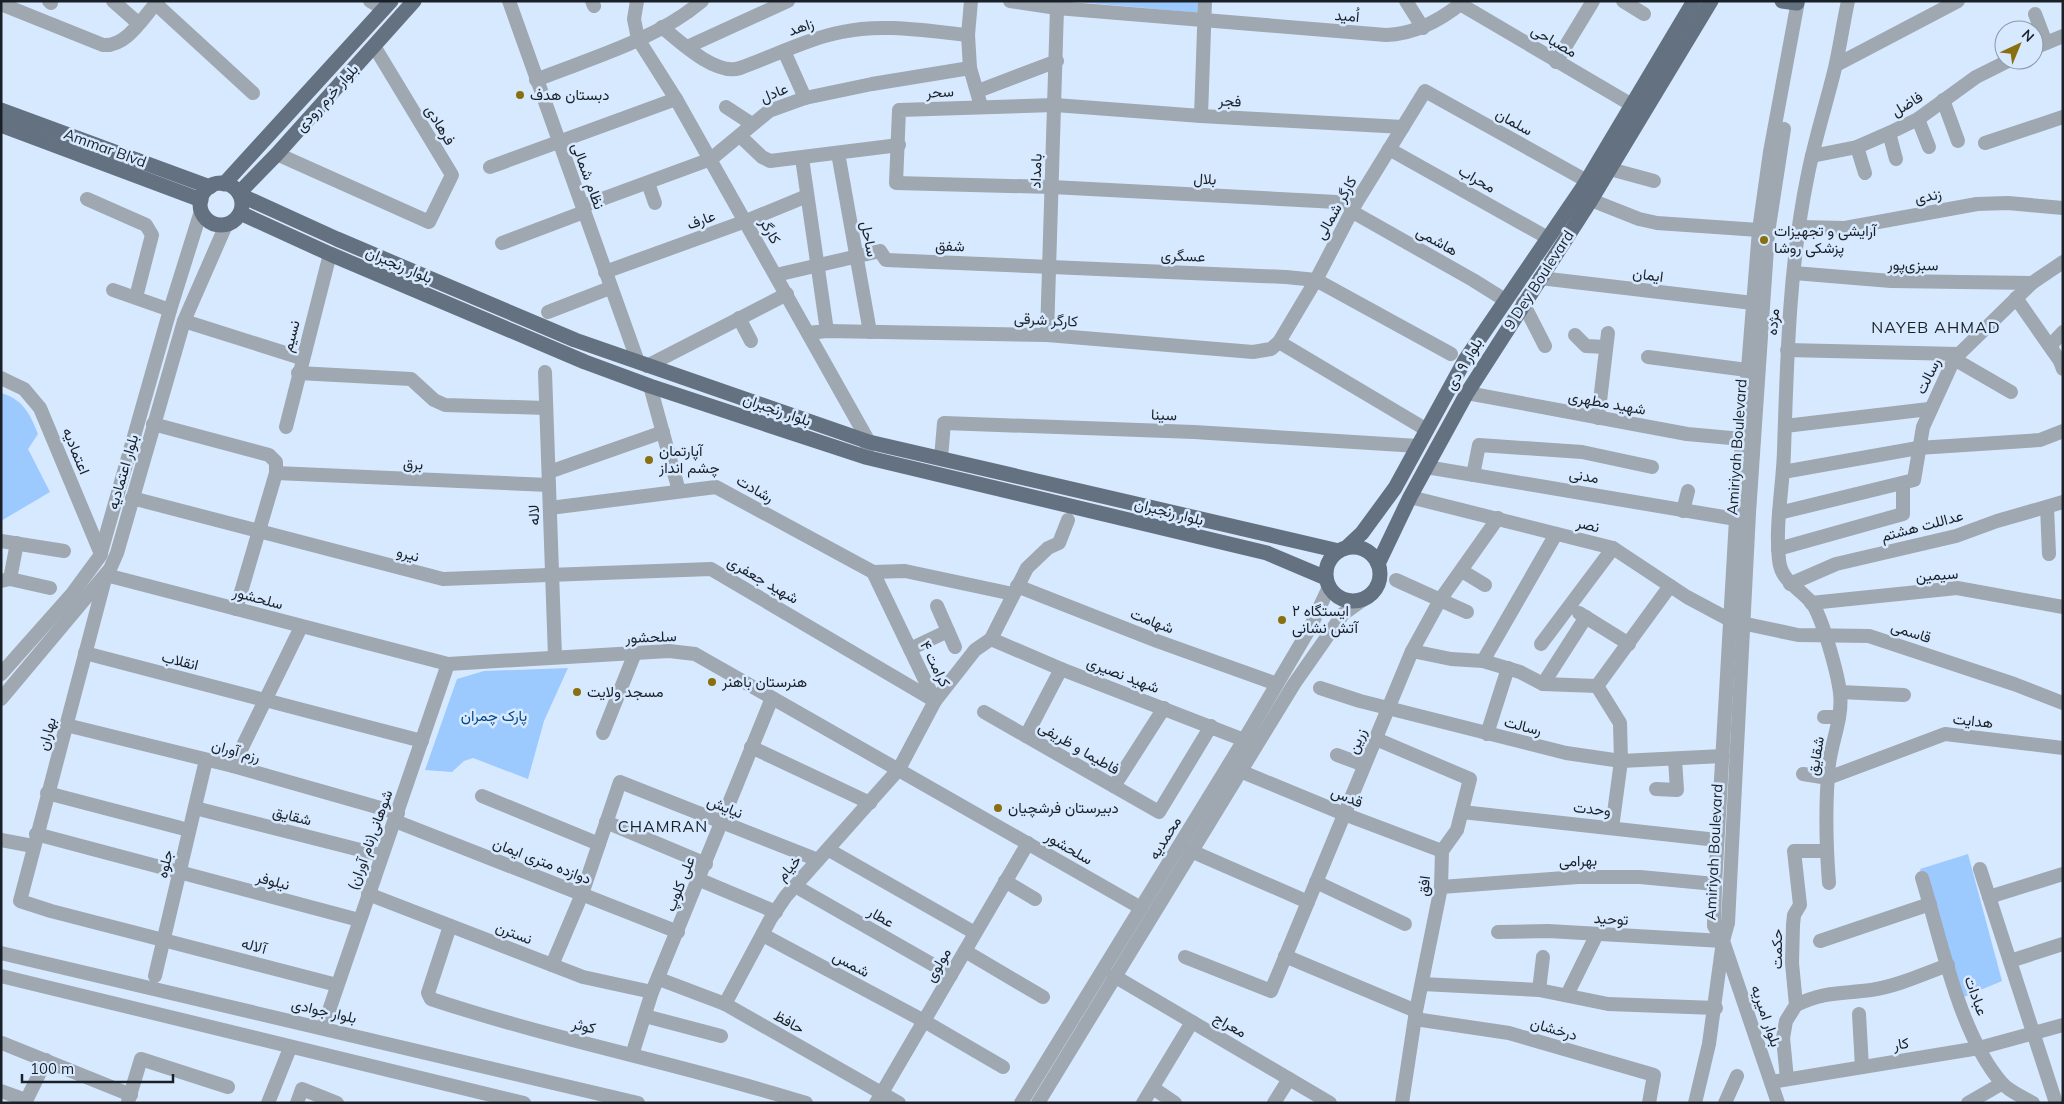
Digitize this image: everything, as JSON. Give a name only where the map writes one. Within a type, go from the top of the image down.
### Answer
[{"type":"main road","name":"بلوار خرم رودی","points":[[239,194],[414,1]]},
{"type":"main road","name":"بلوار ۹ دی","points":[[1342,550],[1362,533],[1395,488],[1465,360],[1587,181],[1694,1]]},
{"type":"main road","name":"9 Dey Boulevard","points":[[1378,564],[1410,497],[1467,392],[1591,200],[1711,1]]},
{"type":"main road","name":"بلوار خرم رودی","points":[[217,185],[388,5]]},
{"type":"main road","name":"Ammar Blvd","points":[[1,110],[217,185]]},
{"type":"main road","name":"Ammar Blvd","points":[[1,125],[201,205]]},
{"type":"main road","points":[[217,185],[232,186],[239,194],[242,204],[240,214],[234,221],[226,225],[210,222],[201,205],[217,185]]},
{"type":"main road","name":"بلوار رنجبران","points":[[239,194],[338,239],[548,328],[642,364],[869,442],[1342,550]]},
{"type":"main road","name":"بلوار رنجبران","points":[[240,214],[518,334],[650,386],[865,457],[1267,552],[1327,583]]},
{"type":"main road","points":[[1354,547],[1368,552],[1378,564],[1379,582],[1369,596],[1361,601],[1342,600],[1327,583],[1328,563],[1342,550],[1354,547]]},
{"type":"street","points":[[113,1],[138,23]]},
{"type":"street","points":[[370,1],[388,5]]},
{"type":"street","points":[[637,1],[634,19],[638,39]]},
{"type":"street","points":[[536,80],[638,39],[662,27],[702,1]]},
{"type":"street","points":[[687,47],[788,1]]},
{"type":"street","points":[[971,1],[968,35],[970,68],[981,106]]},
{"type":"street","name":"اُمید","points":[[1010,1],[1057,8],[1377,35],[1401,34],[1423,28],[1462,3]]},
{"type":"street","points":[[1201,116],[1205,1]]},
{"type":"street","points":[[1406,1],[1423,28]]},
{"type":"street","points":[[1556,62],[1593,1]]},
{"type":"street","points":[[1623,1],[1644,14]]},
{"type":"street","name":"مژده","points":[[1824,636],[1811,603],[1790,584],[1781,572],[1778,549],[1779,512],[1783,472],[1787,350],[1800,227],[1812,156],[1836,65],[1848,1]]},
{"type":"street","points":[[1836,65],[1958,1]]},
{"type":"street","points":[[1,4],[103,45],[114,46],[123,41],[157,2],[253,93]]},
{"type":"street","name":"نظام شمالی","points":[[510,2],[604,272],[642,364]]},
{"type":"street","name":"Amiriyah Boulevard","points":[[1723,941],[1728,923],[1737,622],[1736,519],[1747,370],[1759,230],[1770,152],[1796,2]]},
{"type":"street","name":"Amiriyah Boulevard","points":[[1723,941],[1714,926],[1722,756],[1737,622],[1768,233],[1781,142],[1796,2]]},
{"type":"street","name":"مصباحی","points":[[1462,3],[1556,62],[1632,104]]},
{"type":"street","name":"بامداد","points":[[1047,336],[1057,61],[1057,8]]},
{"type":"street","points":[[2035,14],[2036,20]]},
{"type":"street","name":"زاهد","points":[[662,27],[687,47],[717,66],[729,70],[740,68],[819,38],[854,30],[898,29],[968,35]]},
{"type":"street","points":[[2044,44],[2063,36]]},
{"type":"street","name":"کارگر","points":[[638,39],[676,99],[746,221],[869,442]]},
{"type":"street","name":"فرهادی","points":[[276,154],[429,222],[452,175],[374,46]]},
{"type":"street","points":[[784,51],[805,98]]},
{"type":"street","points":[[978,91],[1057,61]]},
{"type":"street","name":"عادل","points":[[502,243],[648,183],[710,160],[769,111],[805,98],[970,68]]},
{"type":"street","name":"فاضل","points":[[1812,156],[1857,147],[1918,119],[1976,77],[1994,68]]},
{"type":"street","name":"کارگر شمالی","points":[[1279,342],[1316,280],[1354,207],[1425,91]]},
{"type":"street","name":"سلمان","points":[[1425,91],[1587,181]]},
{"type":"street","points":[[490,167],[676,99]]},
{"type":"street","points":[[1943,100],[1958,141]]},
{"type":"street","name":"فجر","points":[[1055,105],[1201,116],[1403,127]]},
{"type":"street","name":"سحر","points":[[896,183],[899,110],[1055,105]]},
{"type":"street","points":[[726,107],[752,124]]},
{"type":"street","points":[[1986,143],[2063,117]]},
{"type":"street","points":[[1918,119],[1929,148]]},
{"type":"street","points":[[1889,133],[1896,159]]},
{"type":"street","points":[[740,136],[768,160],[802,158],[899,145]]},
{"type":"street","points":[[1857,147],[1865,173]]},
{"type":"street","name":"محراب","points":[[1389,149],[1548,238]]},
{"type":"street","name":"ساحل","points":[[838,153],[870,332]]},
{"type":"street","points":[[802,158],[827,331]]},
{"type":"street","points":[[1610,168],[1654,181]]},
{"type":"street","points":[[648,183],[655,203]]},
{"type":"street","name":"بلال","points":[[896,183],[1052,187],[1354,207]]},
{"type":"street","name":"عارف","points":[[604,272],[746,221],[807,196]]},
{"type":"street","points":[[87,199],[146,225],[150,229],[152,235],[136,297]]},
{"type":"street","points":[[1591,200],[1639,219],[1657,223],[1759,230]]},
{"type":"street","name":"زندی","points":[[1800,227],[1854,227],[1976,204],[2008,203],[2063,208]]},
{"type":"street","name":"بلوار اعتمادیه","points":[[1,674],[72,594],[93,568],[101,554],[201,205]]},
{"type":"street","name":"هاشمی","points":[[1354,207],[1505,300]]},
{"type":"street","name":"بلوار اعتمادیه","points":[[1,699],[106,575],[117,553],[184,321],[226,225]]},
{"type":"street","name":"شفق","points":[[856,258],[880,251],[886,260],[1049,267]]},
{"type":"street","name":"نسیم","points":[[286,427],[298,373],[330,254]]},
{"type":"street","points":[[776,275],[856,258]]},
{"type":"street","name":"رسالت","points":[[1903,483],[1914,480],[1918,448],[1929,410],[1956,356],[2032,283],[2063,262]]},
{"type":"street","name":"عسگری","points":[[1049,267],[1286,277],[1316,280]]},
{"type":"street","name":"سبزی‌پور","points":[[1794,273],[1891,281],[2032,283]]},
{"type":"street","name":"ایمان","points":[[1540,278],[1753,302]]},
{"type":"street","points":[[1316,280],[1451,354]]},
{"type":"street","points":[[548,312],[610,288]]},
{"type":"street","points":[[113,290],[170,310]]},
{"type":"street","points":[[642,364],[787,294]]},
{"type":"street","points":[[2016,298],[2050,346],[2063,369]]},
{"type":"street","points":[[1523,304],[1545,346]]},
{"type":"street","points":[[739,318],[751,341]]},
{"type":"street","points":[[184,321],[302,358]]},
{"type":"street","name":"کارگر شرقی","points":[[808,333],[827,331],[1047,336],[1253,352],[1272,349],[1279,342]]},
{"type":"street","points":[[2050,346],[2063,332]]},
{"type":"street","points":[[1598,418],[1608,333]]},
{"type":"street","points":[[1575,335],[1586,346],[1606,347]]},
{"type":"street","points":[[1279,342],[1427,430]]},
{"type":"street","points":[[1787,350],[1956,356],[2011,392]]},
{"type":"street","points":[[1648,357],[1747,370]]},
{"type":"street","name":"لاله","points":[[545,372],[556,657]]},
{"type":"street","points":[[298,373],[411,378],[443,405],[546,408]]},
{"type":"street","name":"اعتمادیه","points":[[1,378],[24,389],[40,408],[101,554]]},
{"type":"street","points":[[650,386],[678,491]]},
{"type":"street","name":"شهید مطهری","points":[[1467,392],[1687,434],[1742,439]]},
{"type":"street","points":[[1785,426],[1929,410]]},
{"type":"street","name":"سینا","points":[[941,458],[944,423],[1194,432],[1418,446]]},
{"type":"street","points":[[153,424],[269,454],[276,462],[276,473],[236,609]]},
{"type":"street","points":[[1783,472],[1918,448],[2040,440],[2063,431]]},
{"type":"street","points":[[549,478],[662,432]]},
{"type":"street","points":[[865,457],[869,442]]},
{"type":"street","points":[[1473,475],[1479,445],[1582,452],[1652,467]]},
{"type":"street","name":"مدنی","points":[[1426,467],[1736,519]]},
{"type":"street","name":"برق","points":[[276,473],[443,482],[549,478]]},
{"type":"street","points":[[1778,549],[1903,514],[1903,483],[1779,512]]},
{"type":"street","name":"رشادت","points":[[550,508],[712,486],[721,488],[797,533],[872,572]]},
{"type":"street","points":[[1683,511],[1688,491]]},
{"type":"street","name":"نصر","points":[[1410,497],[1613,548],[1670,586],[1737,622]]},
{"type":"street","name":"نیرو","points":[[132,498],[443,579],[552,574]]},
{"type":"street","name":"عداللت هشتم","points":[[1790,584],[1836,564],[1956,536],[1998,520],[2063,502]]},
{"type":"street","points":[[2047,507],[2049,554]]},
{"type":"street","name":"زرین","points":[[1185,957],[1271,991],[1412,651],[1440,600],[1498,518]]},
{"type":"street","points":[[935,701],[975,650],[991,639],[1030,564],[1062,540],[1068,520]]},
{"type":"street","points":[[1483,661],[1556,534]]},
{"type":"street","points":[[1,541],[64,551]]},
{"type":"street","points":[[16,543],[6,580],[50,588]]},
{"type":"street","points":[[1541,644],[1613,548]]},
{"type":"street","name":"شهید جعفری","points":[[552,574],[711,569],[935,701]]},
{"type":"street","name":"شهامت","points":[[872,572],[905,571],[1015,590],[1277,684]]},
{"type":"street","points":[[1462,571],[1485,585]]},
{"type":"street","name":"کرامت ۴","points":[[872,572],[935,701],[899,769]]},
{"type":"street","name":"سلحشور","points":[[106,575],[448,664],[669,651],[695,654],[1141,908]]},
{"type":"street","name":"بهاران","points":[[20,901],[106,575]]},
{"type":"street","points":[[1396,580],[1467,612]]},
{"type":"street","name":"محمدیه","points":[[1021,1103],[1277,684],[1321,607],[1327,583]]},
{"type":"street","points":[[1598,686],[1670,586]]},
{"type":"street","name":"سیمین","points":[[1811,603],[1957,588],[2063,607]]},
{"type":"street","name":"محمدیه","points":[[1038,1103],[1294,684],[1343,614],[1361,601]]},
{"type":"street","points":[[937,606],[955,647]]},
{"type":"street","points":[[1569,608],[1629,644]]},
{"type":"street","points":[[1543,684],[1586,617]]},
{"type":"street","name":"قاسمی","points":[[1737,622],[1798,635],[1869,636],[2063,703]]},
{"type":"street","points":[[233,766],[267,700],[301,627]]},
{"type":"street","points":[[910,649],[948,631]]},
{"type":"street","name":"شقایق","points":[[1824,636],[1840,692],[1839,717],[1832,744],[1828,778],[1826,851],[1829,883]]},
{"type":"street","name":"شهید نصیری","points":[[991,639],[1061,669],[1244,740]]},
{"type":"street","points":[[1412,651],[1451,659],[1483,661],[1508,668],[1543,684],[1598,686]]},
{"type":"street","name":"انقلاب","points":[[85,653],[422,741]]},
{"type":"street","points":[[603,732],[635,653]]},
{"type":"street","name":"شوهانی(نام آوران)","points":[[323,1028],[380,855],[396,817],[448,664]]},
{"type":"street","points":[[1487,734],[1508,668]]},
{"type":"street","points":[[1026,736],[1061,669]]},
{"type":"street","points":[[1598,686],[1620,723],[1621,761],[1612,828]]},
{"type":"street","name":"رسالت","points":[[1320,688],[1388,708],[1566,754],[1621,761],[1722,756]]},
{"type":"street","points":[[1840,692],[1904,695]]},
{"type":"street","name":"علی کلوپ","points":[[632,1055],[656,986],[700,880],[720,823],[772,698]]},
{"type":"street","points":[[1114,786],[1164,708]]},
{"type":"street","name":"فاطیما و ظریفی","points":[[984,712],[1159,812],[1211,726]]},
{"type":"street","points":[[1824,717],[1839,717]]},
{"type":"street","name":"رزم آوران","points":[[66,725],[233,766],[396,817]]},
{"type":"street","name":"هدایت","points":[[1828,778],[1945,734],[2063,748]]},
{"type":"street","points":[[1376,739],[1470,778],[1454,836],[1442,851]]},
{"type":"street","points":[[751,747],[870,803]]},
{"type":"street","points":[[1337,755],[1364,765]]},
{"type":"street","points":[[1656,789],[1677,790],[1675,759]]},
{"type":"street","name":"جلوه","points":[[155,976],[206,760]]},
{"type":"street","name":"خیام","points":[[725,1004],[776,912],[794,886],[829,850],[899,769]]},
{"type":"street","name":"قدس","points":[[1240,771],[1344,814],[1442,851]]},
{"type":"street","points":[[1803,774],[1828,778]]},
{"type":"street","name":"نیایش","points":[[606,822],[620,782],[818,860]]},
{"type":"street","points":[[47,793],[181,828]]},
{"type":"street","points":[[482,796],[599,844]]},
{"type":"street","name":"شقایق","points":[[195,808],[380,855]]},
{"type":"street","name":"وحدت","points":[[1462,812],[1717,840]]},
{"type":"street","name":"دوازده متری ایمان","points":[[396,817],[678,932]]},
{"type":"street","points":[[552,965],[582,894],[606,822],[706,864]]},
{"type":"street","name":"نیلوفر","points":[[1,840],[35,840],[179,873],[359,920]]},
{"type":"street","name":"مولوی","points":[[879,1098],[1028,843]]},
{"type":"street","points":[[829,850],[975,933]]},
{"type":"street","points":[[1191,851],[1308,902]]},
{"type":"street","name":"افق","points":[[1402,1103],[1415,1015],[1441,887],[1442,851]]},
{"type":"street","name":"حکمت","points":[[1796,1005],[1792,963],[1793,925],[1794,914],[1800,905],[1794,851],[1826,851]]},
{"type":"street","points":[[1980,869],[2056,1103]]},
{"type":"street","points":[[1989,897],[2063,874]]},
{"type":"street","name":"بهرامی","points":[[1441,887],[1578,877],[1640,877],[1715,884]]},
{"type":"street","name":"عبادات","points":[[1922,878],[1959,999],[1979,1048],[2002,1084],[2033,1103]]},
{"type":"street","points":[[700,880],[776,912]]},
{"type":"street","points":[[1005,881],[1035,899]]},
{"type":"street","points":[[1316,882],[1405,924]]},
{"type":"street","name":"عطار","points":[[794,886],[951,975]]},
{"type":"street","name":"نسترن","points":[[368,894],[583,976],[656,986]]},
{"type":"street","name":"آلاله","points":[[20,901],[51,912],[164,939],[336,985]]},
{"type":"street","points":[[1820,941],[1930,904]]},
{"type":"street","name":"کوثر","points":[[450,926],[428,993],[431,1000],[500,1022],[727,1079],[806,1103]]},
{"type":"street","name":"توحید","points":[[1498,932],[1548,931],[1723,941]]},
{"type":"street","points":[[1567,995],[1597,934]]},
{"type":"street","name":"شمس","points":[[763,936],[924,1021],[1003,1067]]},
{"type":"street","points":[[1695,1103],[1716,1008],[1723,941]]},
{"type":"street","name":"بلوار امیریه","points":[[1723,941],[1778,1103]]},
{"type":"street","points":[[2010,961],[2063,944]]},
{"type":"street","points":[[965,951],[1043,997]]},
{"type":"street","name":"بلوار جوادی","points":[[1,953],[638,1103]]},
{"type":"street","name":"درخشان","points":[[1285,956],[1415,1015],[1509,1033],[1654,1075],[1649,1103]]},
{"type":"street","points":[[1539,990],[1543,957]]},
{"type":"street","points":[[1787,1079],[1783,1038],[1786,1021],[1796,1005],[1816,995],[1871,990],[1896,984],[1948,965]]},
{"type":"street","points":[[1,976],[163,1014],[290,1048],[524,1103]]},
{"type":"street","name":"معراج","points":[[1114,976],[1330,1103]]},
{"type":"street","points":[[1422,984],[1539,990],[1608,1004],[1716,1008]]},
{"type":"street","name":"حافظ","points":[[656,986],[725,1004],[879,1098],[899,1103]]},
{"type":"street","points":[[163,1014],[167,992]]},
{"type":"street","points":[[1859,1014],[1862,1067]]},
{"type":"street","points":[[645,1016],[721,1036]]},
{"type":"street","points":[[1143,1103],[1192,1022]]},
{"type":"street","name":"کار","points":[[1772,1082],[1979,1048],[2063,1025]]},
{"type":"street","points":[[2,1043],[46,1060],[129,1099],[141,1059],[228,1087]]},
{"type":"street","points":[[268,1103],[290,1048]]},
{"type":"street","points":[[1,1091],[26,1101],[46,1060]]},
{"type":"street","points":[[1725,1103],[1737,1076]]},
{"type":"street","points":[[1274,1103],[1289,1079]]},
{"type":"street","points":[[1968,1103],[2002,1084]]},
{"type":"street","points":[[1152,1088],[1175,1103]]},
{"type":"street","points":[[297,1103],[302,1089],[337,1103]]},
{"type":"green space","points":[[1066,1],[1201,1],[1200,13]]},
{"type":"green space","points":[[1,393],[20,403],[32,420],[38,434],[28,449],[50,492],[1,521]]},
{"type":"green space","name":"پارک چمران","points":[[568,668],[544,721],[528,779],[473,758],[464,761],[452,772],[425,770],[457,679],[484,671]]},
{"type":"green space","points":[[1968,854],[2002,981],[1959,999],[1920,869]]},
{"type":"place","name":"دبستان هدف","points":[[520,95]]},
{"type":"place","name":"آرایشی و تجهیزات پزشکی روشا","points":[[1764,240]]},
{"type":"place","name":"آپارتمان چشم انداز","points":[[649,460]]},
{"type":"place","name":"ایستگاه ۲ آتش نشانی","points":[[1282,620]]},
{"type":"place","name":"هنرستان باهنر","points":[[712,682]]},
{"type":"place","name":"مسجد ولایت","points":[[577,692]]},
{"type":"place","name":"دبیرستان فرشچیان","points":[[998,808]]},
{"type":"district","name":"NAYEB AHMAD","points":[[1936,327]]},
{"type":"district","name":"CHAMRAN","points":[[663,826]]}]
